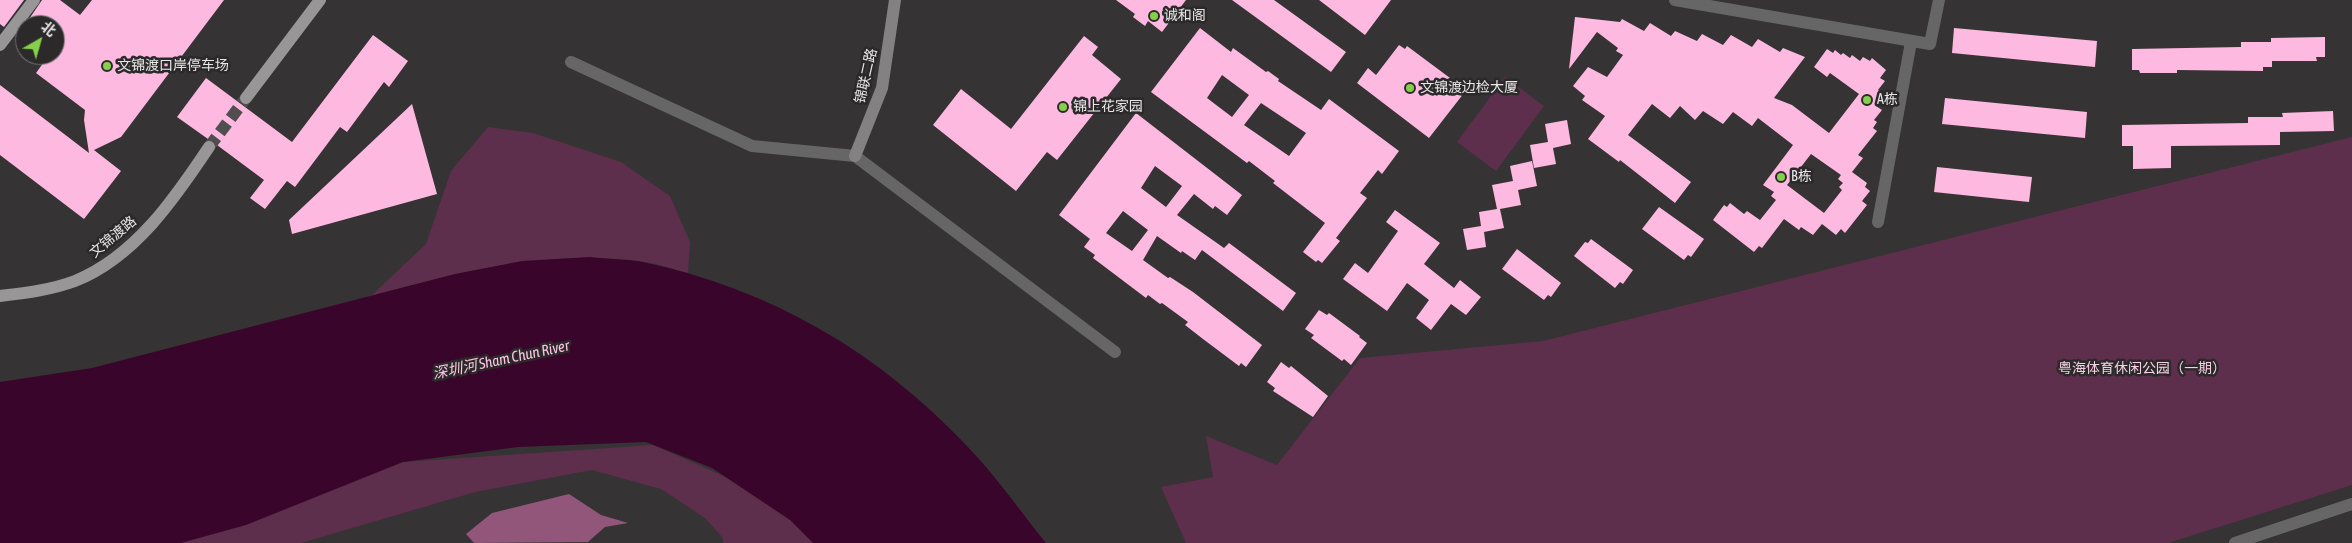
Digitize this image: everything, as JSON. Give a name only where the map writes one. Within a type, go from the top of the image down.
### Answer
[{"type":"main road","points":[[0,45],[34,0]]},
{"type":"main road","points":[[246,98],[320,0]]},
{"type":"main road","name":"文锦渡路","points":[[0,296],[57,286],[76,280],[108,262],[166,208],[209,147]]},
{"type":"street","name":"锦联二路","points":[[856,156],[882,88],[895,0]]},
{"type":"street","points":[[1675,0],[1930,44],[1939,0]]},
{"type":"street","points":[[1878,222],[1911,42]]},
{"type":"street","points":[[571,62],[752,146],[856,156],[1115,352]]},
{"type":"street","points":[[2235,543],[2352,504]]},
{"type":"green space","points":[[1505,77],[1544,106],[1496,171],[1457,142]]},
{"type":"green space","points":[[488,127],[533,133],[621,162],[670,196],[690,242],[688,273],[639,261],[571,258],[504,265],[471,271],[371,296],[426,244],[451,171]]},
{"type":"green space","name":"粤海体育休闲公园（一期）","points":[[2352,137],[2352,485],[2168,543],[1186,543],[1161,487],[1213,477],[1206,436],[1277,465],[1360,358],[1543,341]]},
{"type":"green space","points":[[653,445],[769,496],[820,543],[723,543],[723,538],[705,518],[661,489],[592,470],[475,492],[301,543],[165,543],[403,462]]},
{"type":"shaded area","points":[[569,494],[601,515],[628,523],[605,527],[588,542],[474,543],[466,534],[492,513]]},
{"type":"water","name":"深圳河 Sham Chun River","points":[[590,257],[643,262],[690,274],[735,289],[778,307],[820,329],[897,381],[933,412],[978,457],[1046,543],[813,543],[790,520],[712,468],[646,442],[518,447],[403,462],[246,525],[181,543],[0,543],[0,382],[92,368],[455,274],[522,261]]},
{"type":"building","points":[[0,0],[24,0],[4,27],[0,24]]},
{"type":"building","name":"文锦渡口岸停车场","points":[[42,0],[60,0],[80,15],[92,0],[224,0],[121,137],[94,150],[121,171],[84,219],[0,155],[0,85],[89,153],[84,120],[85,110],[36,73],[42,65],[65,65],[65,15],[32,15]]},
{"type":"building","name":"诚和阁","points":[[1116,0],[1186,0],[1162,32],[1148,21],[1145,26],[1133,17],[1135,14]]},
{"type":"building","points":[[1232,0],[1274,0],[1346,52],[1331,72]]},
{"type":"building","points":[[1319,0],[1391,0],[1365,35]]},
{"type":"building","points":[[1575,17],[1620,22],[1622,19],[1644,31],[1650,23],[1671,36],[1675,31],[1697,41],[1702,34],[1723,45],[1731,35],[1752,47],[1758,39],[1780,52],[1783,48],[1805,57],[1774,98],[1792,105],[1829,133],[1859,94],[1830,73],[1827,77],[1814,67],[1827,49],[1833,53],[1835,50],[1841,55],[1843,53],[1850,58],[1852,55],[1860,61],[1863,57],[1870,61],[1872,58],[1886,70],[1880,78],[1885,81],[1878,90],[1884,95],[1876,106],[1882,110],[1874,120],[1877,122],[1873,128],[1877,131],[1858,155],[1863,158],[1852,172],[1867,183],[1865,187],[1870,191],[1862,201],[1867,205],[1845,233],[1841,229],[1836,235],[1822,224],[1813,235],[1801,227],[1799,230],[1784,219],[1762,248],[1759,246],[1754,252],[1713,220],[1724,205],[1727,207],[1730,203],[1744,214],[1747,211],[1760,220],[1776,200],[1771,196],[1774,192],[1763,185],[1793,145],[1758,118],[1752,126],[1733,112],[1723,124],[1703,111],[1695,120],[1680,106],[1670,118],[1652,104],[1628,135],[1691,182],[1675,203],[1620,160],[1619,162],[1588,139],[1605,116],[1582,100],[1585,96],[1573,86],[1588,67],[1607,77],[1623,55],[1616,51],[1618,48],[1597,32],[1569,69]],"holes":[[[1811,154],[1841,175],[1838,179],[1843,183],[1839,187],[1842,190],[1824,213],[1787,185]]]},
{"type":"building","points":[[1200,28],[1231,52],[1233,48],[1266,72],[1268,71],[1279,79],[1278,81],[1321,110],[1329,99],[1399,151],[1382,174],[1378,170],[1360,193],[1367,198],[1336,238],[1340,241],[1322,263],[1318,260],[1316,262],[1303,252],[1325,223],[1273,183],[1275,181],[1249,161],[1247,163],[1151,92]],"holes":[[[1222,75],[1249,95],[1232,117],[1207,98]],[[1261,103],[1306,133],[1289,156],[1244,125]]]},
{"type":"building","points":[[1954,28],[2097,41],[2095,67],[1952,53]]},
{"type":"building","points":[[373,35],[408,61],[389,87],[384,82],[347,132],[340,127],[295,187],[287,181],[265,209],[250,198],[264,180],[214,141],[208,139],[177,117],[206,78],[292,142]]},
{"type":"building","name":"锦上花家园","points":[[1084,36],[1098,47],[1092,55],[1121,79],[1057,160],[1047,152],[1016,191],[933,125],[961,89],[1011,129]]},
{"type":"building","points":[[2325,37],[2325,57],[2316,57],[2317,61],[2272,61],[2272,67],[2263,67],[2263,71],[2177,70],[2177,73],[2140,73],[2139,70],[2132,70],[2132,49],[2241,47],[2241,42],[2271,42],[2271,38]]},
{"type":"building","name":"文锦渡边检大厦","points":[[1399,45],[1405,49],[1407,46],[1450,78],[1448,81],[1464,93],[1429,138],[1357,83],[1368,68],[1376,75]]},
{"type":"building","points":[[1945,98],[2087,112],[2085,138],[1942,124]]},
{"type":"building","points":[[412,104],[437,194],[292,234],[289,220]]},
{"type":"building","points":[[2333,111],[2334,131],[2280,132],[2280,145],[2171,146],[2171,168],[2133,169],[2133,146],[2122,146],[2122,125],[2248,123],[2248,117],[2283,117],[2282,113]]},
{"type":"building","points":[[1136,113],[1242,195],[1227,215],[1215,206],[1213,209],[1194,194],[1177,215],[1224,248],[1229,243],[1296,293],[1283,311],[1202,250],[1195,260],[1182,251],[1181,253],[1157,236],[1143,260],[1168,278],[1170,277],[1193,292],[1262,345],[1246,367],[1241,363],[1239,366],[1185,325],[1188,322],[1148,295],[1146,298],[1093,258],[1095,255],[1084,247],[1090,239],[1059,215]],"holes":[[[1155,166],[1182,186],[1166,207],[1141,188]],[[1123,211],[1148,230],[1132,251],[1106,233]]]},
{"type":"building","points":[[1567,120],[1571,144],[1553,148],[1556,164],[1534,168],[1530,145],[1548,142],[1545,124]]},
{"type":"building","points":[[1532,161],[1537,186],[1518,190],[1521,205],[1500,209],[1504,228],[1484,232],[1486,247],[1467,250],[1463,229],[1481,226],[1479,212],[1497,209],[1492,185],[1513,181],[1510,166]]},
{"type":"building","points":[[1937,167],[2032,177],[2029,202],[1934,192]]},
{"type":"building","points":[[1659,207],[1704,239],[1691,257],[1688,255],[1684,260],[1642,229]]},
{"type":"building","points":[[1395,210],[1440,243],[1424,264],[1454,288],[1460,280],[1481,297],[1466,315],[1451,304],[1431,330],[1416,318],[1429,300],[1407,283],[1387,311],[1343,279],[1355,263],[1368,273],[1398,231],[1386,222]]},
{"type":"building","points":[[1591,239],[1633,270],[1623,284],[1620,282],[1615,288],[1574,256],[1585,242],[1588,243]]},
{"type":"building","points":[[1517,249],[1561,283],[1551,297],[1548,295],[1544,300],[1502,269]]},
{"type":"building","points":[[1319,310],[1327,315],[1329,313],[1367,343],[1351,365],[1344,359],[1342,361],[1311,338],[1314,335],[1305,329]]},
{"type":"building","points":[[1281,362],[1289,368],[1291,366],[1328,396],[1313,417],[1273,391],[1275,388],[1267,382]]},
{"type":"tunnel","points":[[209,147],[246,98]]},
{"type":"place","name":"诚和阁","points":[[1154,16]]},
{"type":"place","name":"文锦渡口岸停车场","points":[[107,66]]},
{"type":"place","name":"文锦渡边检大厦","points":[[1410,88]]},
{"type":"place","name":"A栋","points":[[1867,100]]},
{"type":"place","name":"锦上花家园","points":[[1063,107]]},
{"type":"place","name":"B栋","points":[[1781,177]]}]
